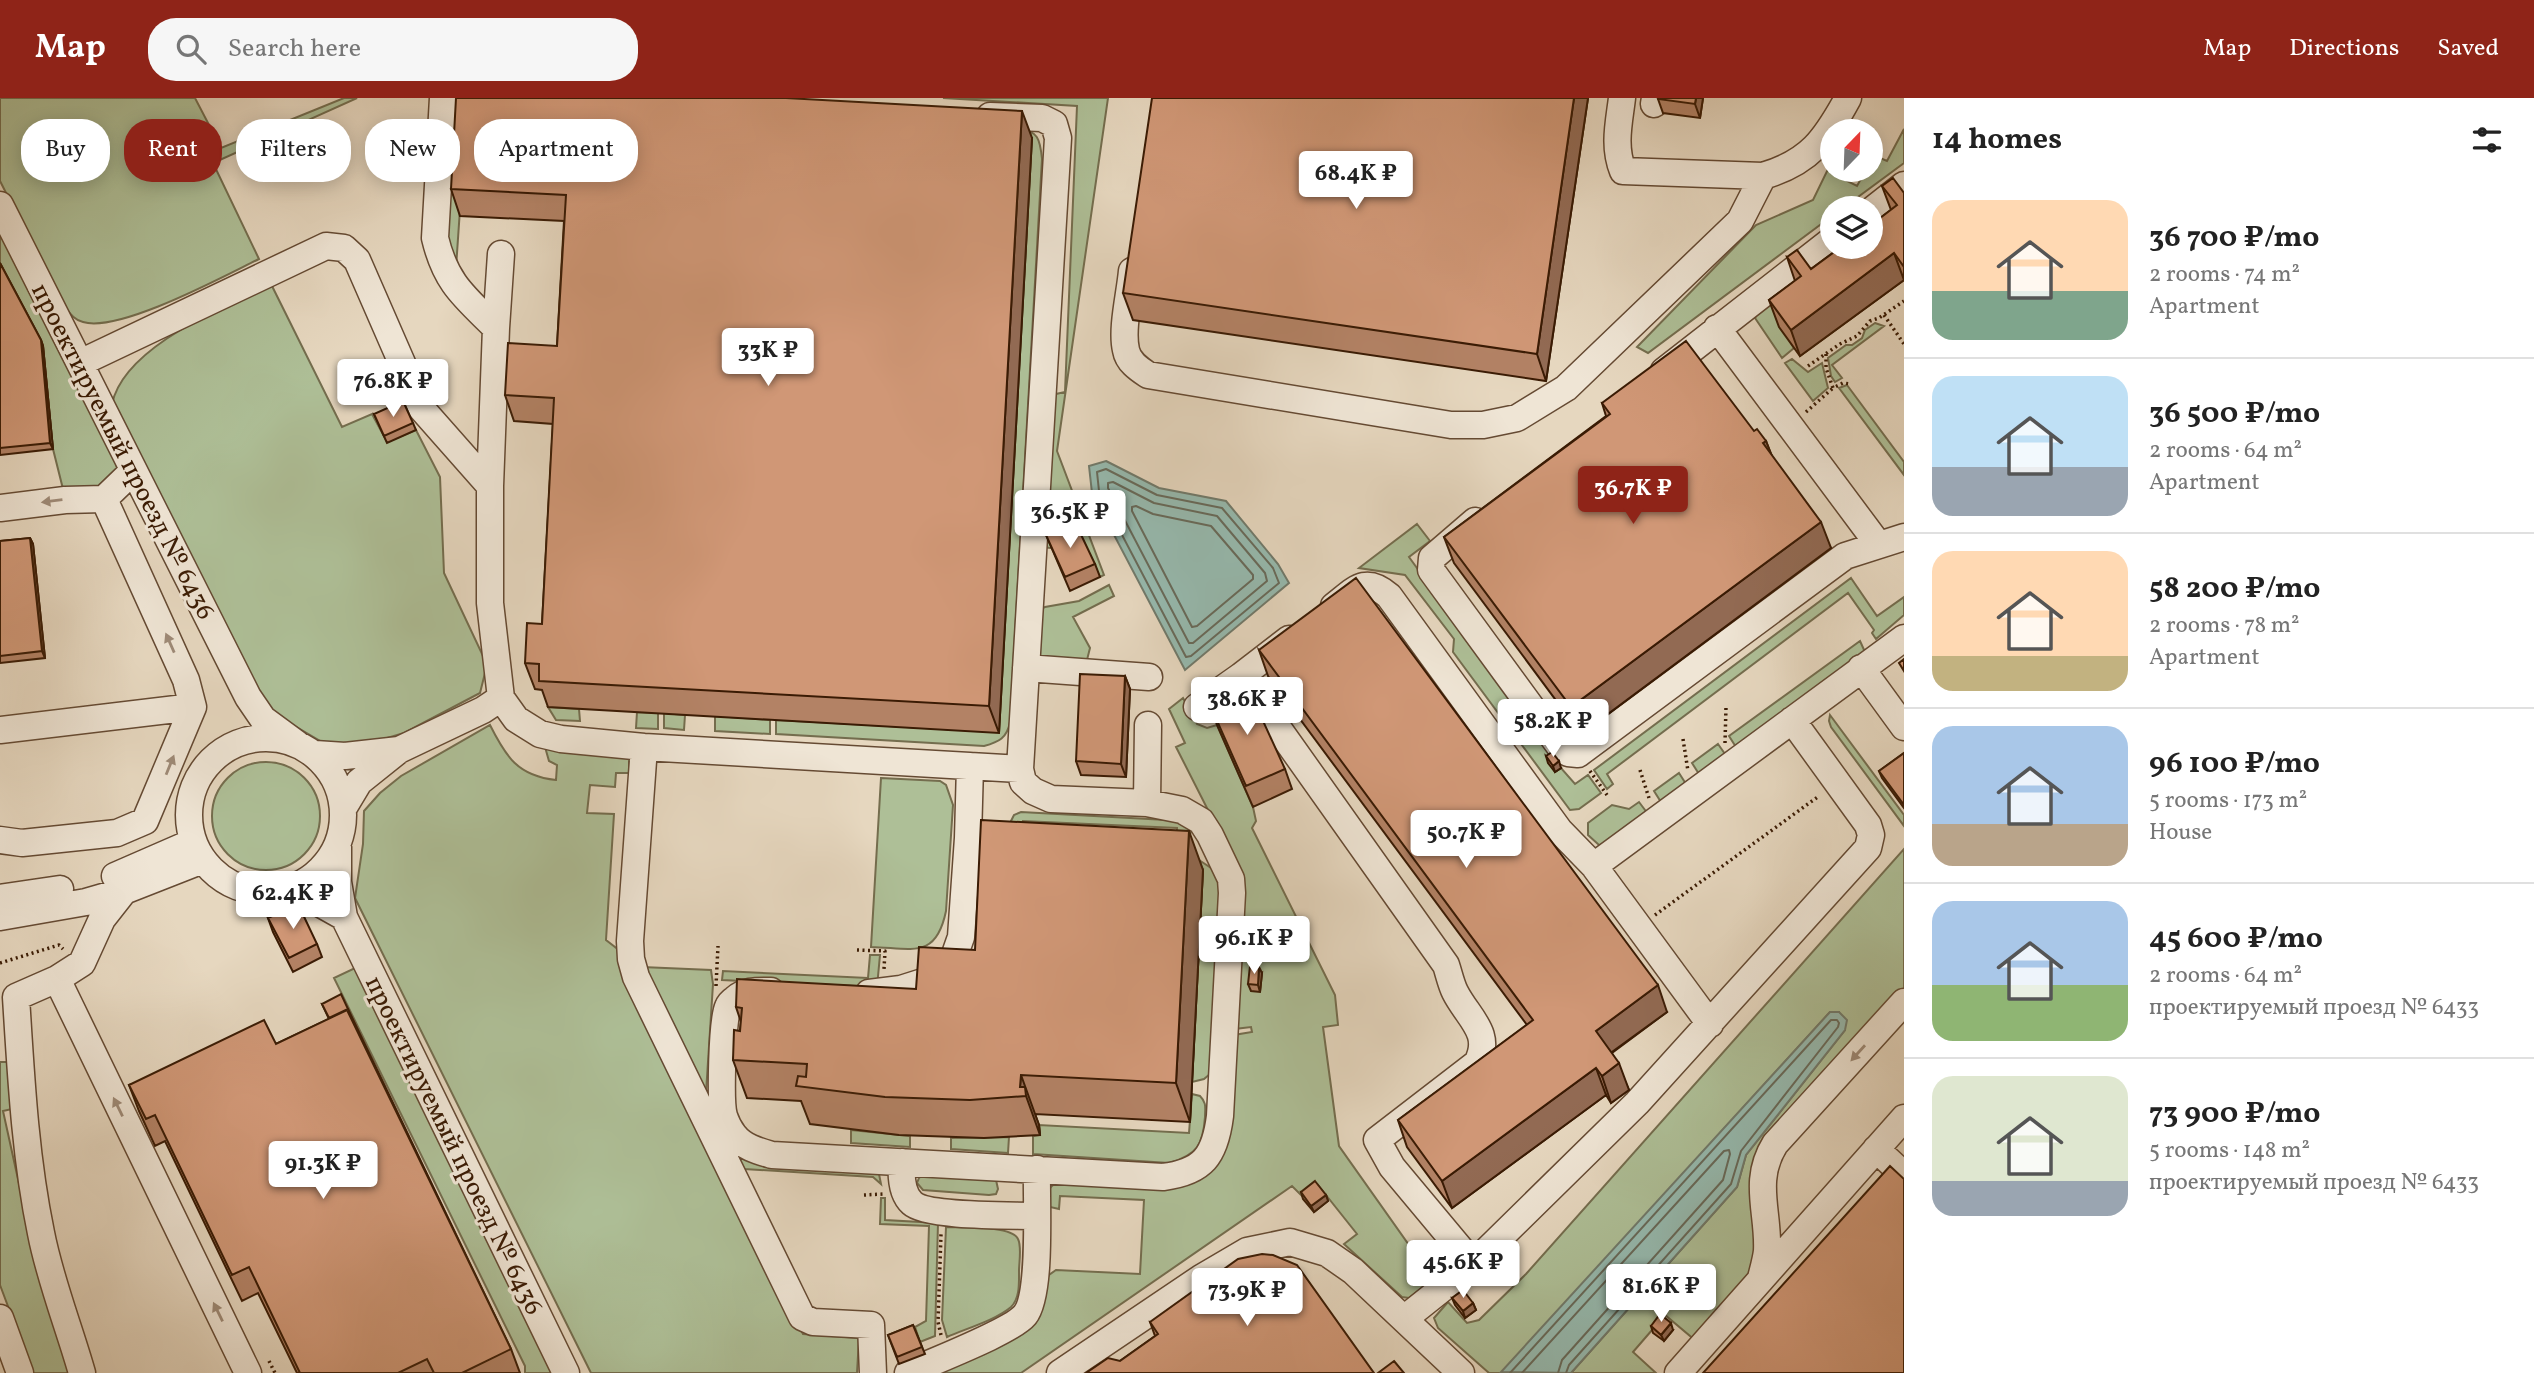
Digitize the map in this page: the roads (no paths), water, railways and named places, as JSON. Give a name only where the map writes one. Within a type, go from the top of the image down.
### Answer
[{"type":"street","points":[[443,98],[435,239],[454,287],[496,328]]},
{"type":"street","points":[[1622,98],[1616,141],[1623,171],[1763,176],[1788,169],[1819,144],[1832,128],[1848,98]]},
{"type":"street","points":[[796,992],[746,992],[728,1007],[722,1100],[724,1116],[741,1143],[772,1155],[1163,1177],[1180,1175],[1195,1169],[1208,1158],[1214,1147],[1220,1116],[1231,879],[1221,855],[1201,821],[1182,810],[1147,803],[1051,799],[1032,791],[1023,782],[1020,769],[1058,138],[1054,124],[1042,118],[960,114]]},
{"type":"street","points":[[1135,252],[1125,335],[1126,352],[1135,366],[1147,375],[1451,425],[1483,425],[1517,418],[1566,388],[1740,221],[1763,176]]},
{"type":"street","points":[[1883,202],[1904,185]]},
{"type":"street","name":"проектируемый проезд № 6436","points":[[0,205],[248,697],[263,719],[306,749]]},
{"type":"street","points":[[80,363],[326,246],[344,248],[357,260],[422,409],[489,486]]},
{"type":"street","points":[[1642,388],[1820,249]]},
{"type":"street","points":[[501,254],[489,486],[490,603],[501,698],[516,719],[540,734],[561,739],[644,747],[1020,769]]},
{"type":"street","points":[[1717,328],[1878,544]]},
{"type":"street","points":[[0,508],[65,500],[104,499],[133,471]]},
{"type":"street","points":[[0,841],[22,844],[117,833],[145,821],[193,707],[186,680],[104,499]]},
{"type":"street","points":[[1493,507],[1432,558],[1431,570],[1561,748],[1568,753],[1578,754],[1846,556],[1904,537]]},
{"type":"street","points":[[1197,707],[1361,585],[1377,586],[1388,596],[1559,830],[1594,866],[1710,1024]]},
{"type":"street","points":[[1594,866],[1904,638]]},
{"type":"street","points":[[1026,668],[1149,677]]},
{"type":"street","points":[[1861,668],[1904,727]]},
{"type":"street","points":[[1241,676],[1446,965],[1455,992],[1483,1037],[1483,1051],[1477,1063],[1377,1140],[1392,1167],[1473,1264]]},
{"type":"street","points":[[222,752],[239,727],[248,697]]},
{"type":"street","points":[[344,807],[359,782],[399,750],[483,710],[501,698]]},
{"type":"street","points":[[0,730],[193,707]]},
{"type":"street","points":[[1404,1318],[1473,1264],[1637,1103],[1868,848],[1871,835],[1868,825],[1792,720]]},
{"type":"street","points":[[1147,803],[1148,725]]},
{"type":"street","points":[[344,917],[319,903],[275,893],[254,892],[234,886],[217,876],[198,851],[189,822],[190,802],[196,783],[206,765],[222,752],[239,743],[258,738],[278,738],[306,749],[345,756],[399,750]]},
{"type":"street","points":[[644,747],[630,941],[631,960],[636,977],[802,1317],[813,1322],[871,1325],[873,1373]]},
{"type":"street","points":[[275,893],[294,888],[312,878],[327,864],[338,847],[344,827],[344,807],[339,787],[329,769],[306,749]]},
{"type":"street","points":[[851,993],[901,989],[923,982],[947,967],[954,957],[961,937],[970,766]]},
{"type":"street","points":[[145,821],[161,856]]},
{"type":"street","name":"проектируемый проезд № 6436","points":[[338,847],[338,882],[344,917],[566,1373]]},
{"type":"street","points":[[0,898],[86,886],[161,856],[198,851]]},
{"type":"street","points":[[0,917],[94,911],[124,891],[198,851]]},
{"type":"street","points":[[82,1373],[41,1234],[27,1140],[16,997],[57,979],[82,963],[94,911]]},
{"type":"street","points":[[57,979],[248,1373]]},
{"type":"street","points":[[1761,1278],[1767,1252],[1762,1172],[1766,1158],[1775,1144],[1904,1002]]},
{"type":"street","points":[[1678,1373],[1904,1118]]},
{"type":"street","points":[[1876,1149],[1904,1175]]},
{"type":"street","points":[[902,1162],[904,1190],[911,1203],[920,1208],[942,1212],[1036,1216]]},
{"type":"street","points":[[908,1373],[1005,1329],[1025,1314],[1034,1292],[1037,1169]]},
{"type":"street","points":[[1060,1373],[1247,1251],[1290,1242],[1327,1253],[1353,1270],[1461,1373]]},
{"type":"street","points":[[0,1318],[20,1373]]},
{"type":"water","points":[[1106,461],[1159,488],[1226,501],[1278,564],[1289,583],[1185,670],[1092,493],[1089,466]]},
{"type":"water","points":[[1830,1012],[1839,1012],[1847,1020],[1845,1030],[1746,1155],[1737,1187],[1571,1373],[1501,1372]]}]
